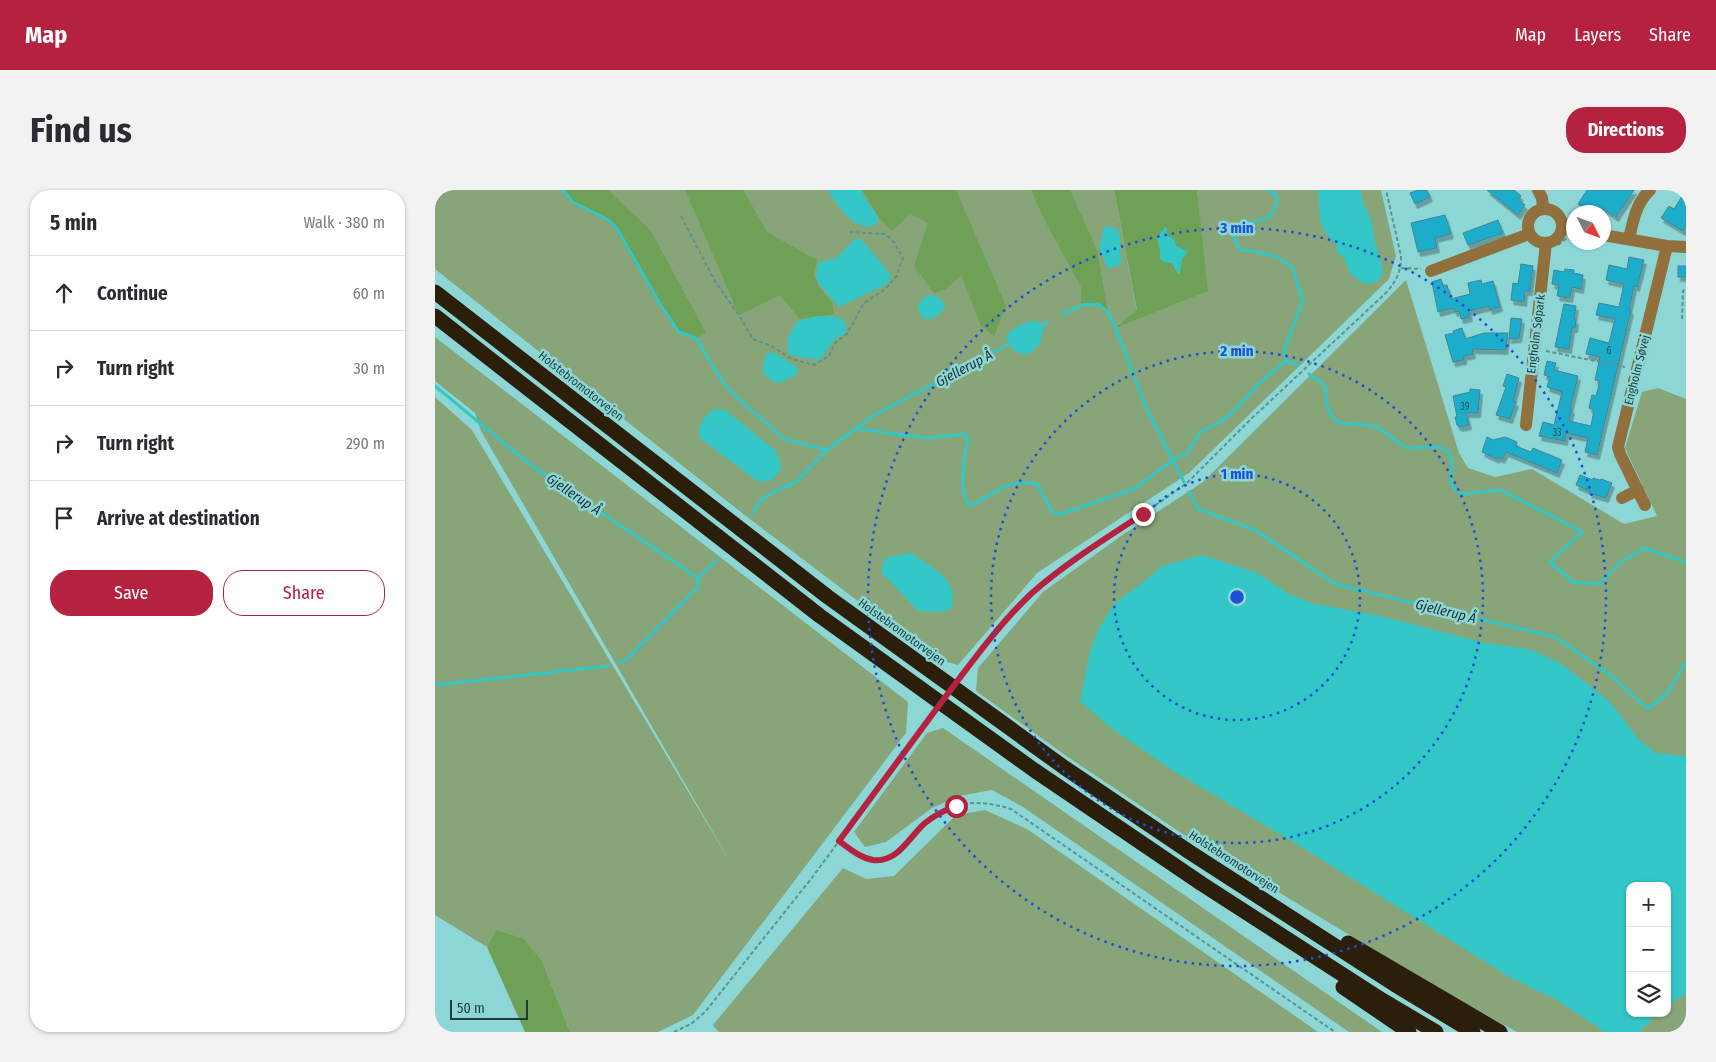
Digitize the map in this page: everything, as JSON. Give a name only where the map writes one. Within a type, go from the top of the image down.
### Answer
[{"type":"highway","name":"Holstebromotorvejen","points":[[435,292],[828,597],[1065,768],[1191,853],[1393,984],[1473,1032]]},
{"type":"highway","points":[[435,316],[820,616],[1034,770],[1202,884],[1382,1000],[1436,1032]]},
{"type":"highway","points":[[1191,853],[1236,875],[1303,917],[1500,1032]]},
{"type":"highway","points":[[1202,884],[1409,1032]]},
{"type":"street","points":[[1538,190],[1542,198],[1543,208]]},
{"type":"street","points":[[1629,239],[1634,215],[1650,190]]},
{"type":"street","points":[[1566,223],[1553,211],[1543,208],[1537,210],[1529,217],[1527,223],[1529,234],[1536,241],[1546,243],[1557,238],[1566,225]]},
{"type":"street","points":[[1431,271],[1529,234]]},
{"type":"street","points":[[1611,236],[1667,246],[1686,246]]},
{"type":"street","name":"Engholm Søpark","points":[[1526,425],[1546,243]]},
{"type":"street","name":"Engholm Søvej","points":[[1645,505],[1618,447],[1667,246]]},
{"type":"street","points":[[1622,498],[1638,490]]},
{"type":"path","points":[[674,1032],[691,1024],[705,1012],[811,879],[969,665],[1002,624],[1046,582],[1090,549],[1187,483],[1251,419],[1388,291],[1398,278],[1401,268],[1401,256],[1386,190]]},
{"type":"path","points":[[681,216],[716,283],[739,315],[753,339],[771,346],[792,359],[814,366],[829,356],[835,343],[847,334],[864,303],[884,290],[896,277],[903,258],[893,241],[885,234],[850,232]]},
{"type":"path","points":[[1401,268],[1431,271]]},
{"type":"path","points":[[1682,318],[1683,291],[1686,288]]},
{"type":"path","points":[[1534,349],[1637,370]]},
{"type":"path","points":[[839,841],[863,857],[883,860],[892,857],[900,851],[924,824],[939,813],[956,806],[975,802],[993,803],[1011,809],[1335,1032]]},
{"type":"green space","points":[[435,190],[1114,190],[1137,311],[1115,327],[1207,291],[1197,190],[1381,190],[1396,256],[1389,279],[1189,473],[1037,573],[958,665],[933,658],[742,513],[435,269]]},
{"type":"green space","points":[[563,190],[608,190],[651,231],[706,333],[696,338],[679,332],[659,302],[616,227],[607,219],[573,202]]},
{"type":"green space","points":[[685,190],[743,190],[767,232],[817,260],[814,275],[819,287],[832,302],[834,314],[800,319],[780,295],[739,315]]},
{"type":"green space","points":[[862,190],[956,190],[1006,306],[994,336],[981,326],[961,275],[946,289],[934,293],[914,266],[928,223],[918,217],[909,215],[892,231],[880,219]]},
{"type":"green space","points":[[1031,190],[1070,190],[1097,250],[1108,312],[1098,304],[1081,305],[1081,287],[1044,219]]},
{"type":"green space","points":[[1114,190],[1197,190],[1208,291],[1113,329],[1137,310]]},
{"type":"green space","points":[[1406,280],[1459,453],[1468,468],[1495,477],[1532,469],[1624,524],[1657,516],[1625,448],[1642,392],[1658,388],[1686,399],[1686,1032],[1517,1032],[1434,986],[1184,835],[1065,755],[976,691],[978,668],[1043,592],[1124,534],[1203,482]]},
{"type":"green space","points":[[435,337],[908,702],[906,733],[693,1015],[658,1032],[570,1032],[543,963],[496,930],[487,947],[435,915],[435,397],[472,430],[732,865],[481,431],[475,413],[435,381]]},
{"type":"green space","points":[[943,728],[1382,1032],[1349,1032],[1023,807],[992,790],[959,796],[932,808],[886,842],[865,847],[854,832],[927,733]]},
{"type":"green space","points":[[985,810],[1027,829],[1318,1032],[719,1032],[713,1025],[843,868],[866,879],[894,876],[956,815]]},
{"type":"green space","points":[[496,930],[524,939],[543,963],[570,1032],[525,1032],[487,947]]},
{"type":"water","points":[[828,190],[862,190],[862,194],[878,217],[877,224],[869,226],[854,222],[841,210]]},
{"type":"water","points":[[1318,190],[1361,190],[1362,201],[1371,219],[1376,246],[1382,264],[1383,272],[1379,280],[1367,284],[1350,273],[1344,258],[1337,252],[1336,245],[1325,232],[1320,221]]},
{"type":"water","points":[[1104,227],[1118,230],[1120,238],[1121,264],[1108,269],[1099,248]]},
{"type":"water","points":[[1165,227],[1167,228],[1167,236],[1174,238],[1176,246],[1188,251],[1182,259],[1180,273],[1178,274],[1172,263],[1164,262],[1160,259],[1157,238]]},
{"type":"water","points":[[856,238],[862,240],[891,275],[890,280],[885,285],[839,307],[819,284],[816,276],[818,264],[836,258]]},
{"type":"water","points":[[926,296],[938,297],[945,306],[934,318],[925,319],[919,312],[918,305]]},
{"type":"water","points":[[819,316],[838,317],[843,320],[847,330],[834,340],[819,360],[793,356],[788,352],[788,339],[793,328],[798,321]]},
{"type":"water","points":[[1035,321],[1044,326],[1041,340],[1036,348],[1024,355],[1013,350],[1006,338],[1009,334],[1018,326]]},
{"type":"water","points":[[773,352],[797,367],[796,375],[779,383],[774,382],[763,373],[763,363],[766,356]]},
{"type":"water","points":[[715,409],[725,410],[776,451],[781,469],[770,481],[757,481],[701,439],[699,435],[700,426]]},
{"type":"water","points":[[910,553],[935,569],[948,582],[952,590],[953,599],[951,609],[941,612],[918,611],[881,572],[885,558]]},
{"type":"water","points":[[1202,555],[1255,572],[1289,594],[1314,604],[1376,615],[1485,643],[1529,649],[1560,663],[1609,701],[1639,740],[1656,753],[1686,756],[1686,994],[1671,1003],[1671,882],[1626,882],[1626,1017],[1654,1017],[1639,1032],[1605,1032],[1555,999],[1511,978],[1308,851],[1172,770],[1107,725],[1080,701],[1090,652],[1098,630],[1115,603],[1162,566]]},
{"type":"building","points":[[1418,190],[1427,190],[1430,197],[1415,204],[1410,193]]},
{"type":"building","points":[[1487,190],[1514,190],[1521,196],[1518,200],[1525,205],[1518,215]]},
{"type":"building","points":[[1587,190],[1634,190],[1616,217],[1611,214],[1611,205],[1578,204]]},
{"type":"building","points":[[1686,190],[1686,227],[1683,231],[1661,218],[1669,206],[1674,209]]},
{"type":"building","points":[[1445,215],[1451,234],[1435,238],[1437,248],[1418,252],[1411,223]]},
{"type":"building","points":[[1498,220],[1503,233],[1468,245],[1463,233]]},
{"type":"building","points":[[1629,257],[1644,260],[1637,287],[1634,286],[1629,310],[1631,310],[1597,455],[1585,452],[1588,438],[1566,433],[1565,441],[1539,436],[1543,422],[1554,425],[1562,392],[1547,387],[1550,377],[1544,375],[1547,361],[1556,363],[1554,370],[1578,376],[1569,421],[1591,426],[1594,410],[1589,408],[1592,395],[1596,396],[1600,381],[1595,380],[1600,357],[1586,354],[1590,338],[1609,343],[1615,319],[1596,315],[1599,303],[1619,307],[1624,284],[1606,280],[1609,265],[1627,269]]},
{"type":"building","points":[[1521,264],[1533,266],[1530,291],[1525,291],[1524,302],[1511,300],[1513,283],[1518,284]]},
{"type":"building","points":[[1678,266],[1686,266],[1686,277],[1678,277]]},
{"type":"building","points":[[1565,269],[1574,270],[1574,273],[1583,275],[1581,289],[1572,287],[1570,298],[1557,296],[1559,285],[1552,284],[1554,270],[1564,272]]},
{"type":"building","points":[[1441,279],[1443,286],[1447,285],[1451,299],[1470,294],[1468,283],[1481,280],[1482,284],[1493,281],[1500,307],[1490,310],[1489,306],[1469,311],[1470,317],[1461,319],[1459,311],[1455,312],[1453,308],[1438,312],[1432,282]]},
{"type":"building","points":[[1564,304],[1576,306],[1575,328],[1572,328],[1569,349],[1555,347]]},
{"type":"building","points":[[1511,318],[1522,319],[1519,338],[1509,339]]},
{"type":"building","points":[[1462,328],[1465,339],[1484,333],[1508,333],[1505,350],[1472,349],[1473,354],[1464,356],[1464,360],[1453,362],[1445,335],[1454,333],[1453,331]]},
{"type":"building","points":[[1507,374],[1519,378],[1513,401],[1516,402],[1510,419],[1496,415],[1506,387],[1503,386]]},
{"type":"building","points":[[1470,389],[1480,390],[1478,413],[1466,413],[1469,425],[1460,427],[1457,425],[1455,417],[1457,417],[1453,396],[1470,392]]},
{"type":"building","points":[[1487,437],[1493,440],[1505,437],[1517,442],[1516,446],[1531,452],[1533,448],[1562,460],[1557,473],[1506,452],[1502,459],[1498,457],[1497,459],[1482,452]]},
{"type":"building","points":[[1580,475],[1593,480],[1593,478],[1601,479],[1612,483],[1606,498],[1589,493],[1590,491],[1576,485]]},
{"type":"waterway","points":[[563,190],[573,202],[607,219],[616,227],[659,302],[679,332],[696,338],[730,391],[784,439],[827,450]]},
{"type":"waterway","points":[[1268,190],[1277,196],[1276,205],[1271,215],[1268,218],[1245,225],[1233,236],[1240,250],[1277,257],[1292,267],[1303,300],[1284,350],[1286,361],[1298,365]]},
{"type":"waterway","name":"Gjellerup Å","points":[[1063,314],[1081,305],[1098,304],[1108,312],[1145,405],[1184,482]]},
{"type":"waterway","points":[[1041,327],[1048,322]]},
{"type":"waterway","name":"Gjellerup Å","points":[[752,514],[761,500],[777,490],[796,482],[827,450],[874,415],[1011,343]]},
{"type":"waterway","points":[[858,429],[926,438],[964,434],[968,437],[963,484],[966,501],[970,506],[1001,488],[1017,483],[1026,483],[1037,484],[1052,512],[1061,514],[1134,489],[1173,460],[1187,453],[1200,432],[1222,421],[1235,410],[1260,382],[1286,361]]},
{"type":"waterway","points":[[1309,374],[1322,383],[1326,389],[1326,404],[1333,418],[1340,423],[1369,425],[1379,428],[1406,448],[1440,447],[1448,452],[1452,459],[1451,483],[1455,490],[1462,494],[1501,490],[1582,532],[1550,562],[1573,582],[1599,584],[1622,561],[1645,548],[1686,562]]},
{"type":"waterway","name":"Gjellerup Å","points":[[435,386],[528,463],[698,578]]},
{"type":"waterway","name":"Gjellerup Å","points":[[1189,492],[1198,509],[1255,530],[1335,584],[1555,637],[1609,674],[1648,709],[1667,693],[1686,662]]},
{"type":"waterway","name":"Gjellerup Å","points":[[698,578],[717,560]]},
{"type":"waterway","points":[[620,662],[625,661],[698,587],[698,578]]},
{"type":"waterway","points":[[435,685],[608,666]]},
{"type":"route","points":[[956,806],[939,813],[924,824],[900,851],[892,857],[883,860],[863,857],[839,841],[969,665],[1002,624],[1032,594],[1060,571],[1143,514]]}]
